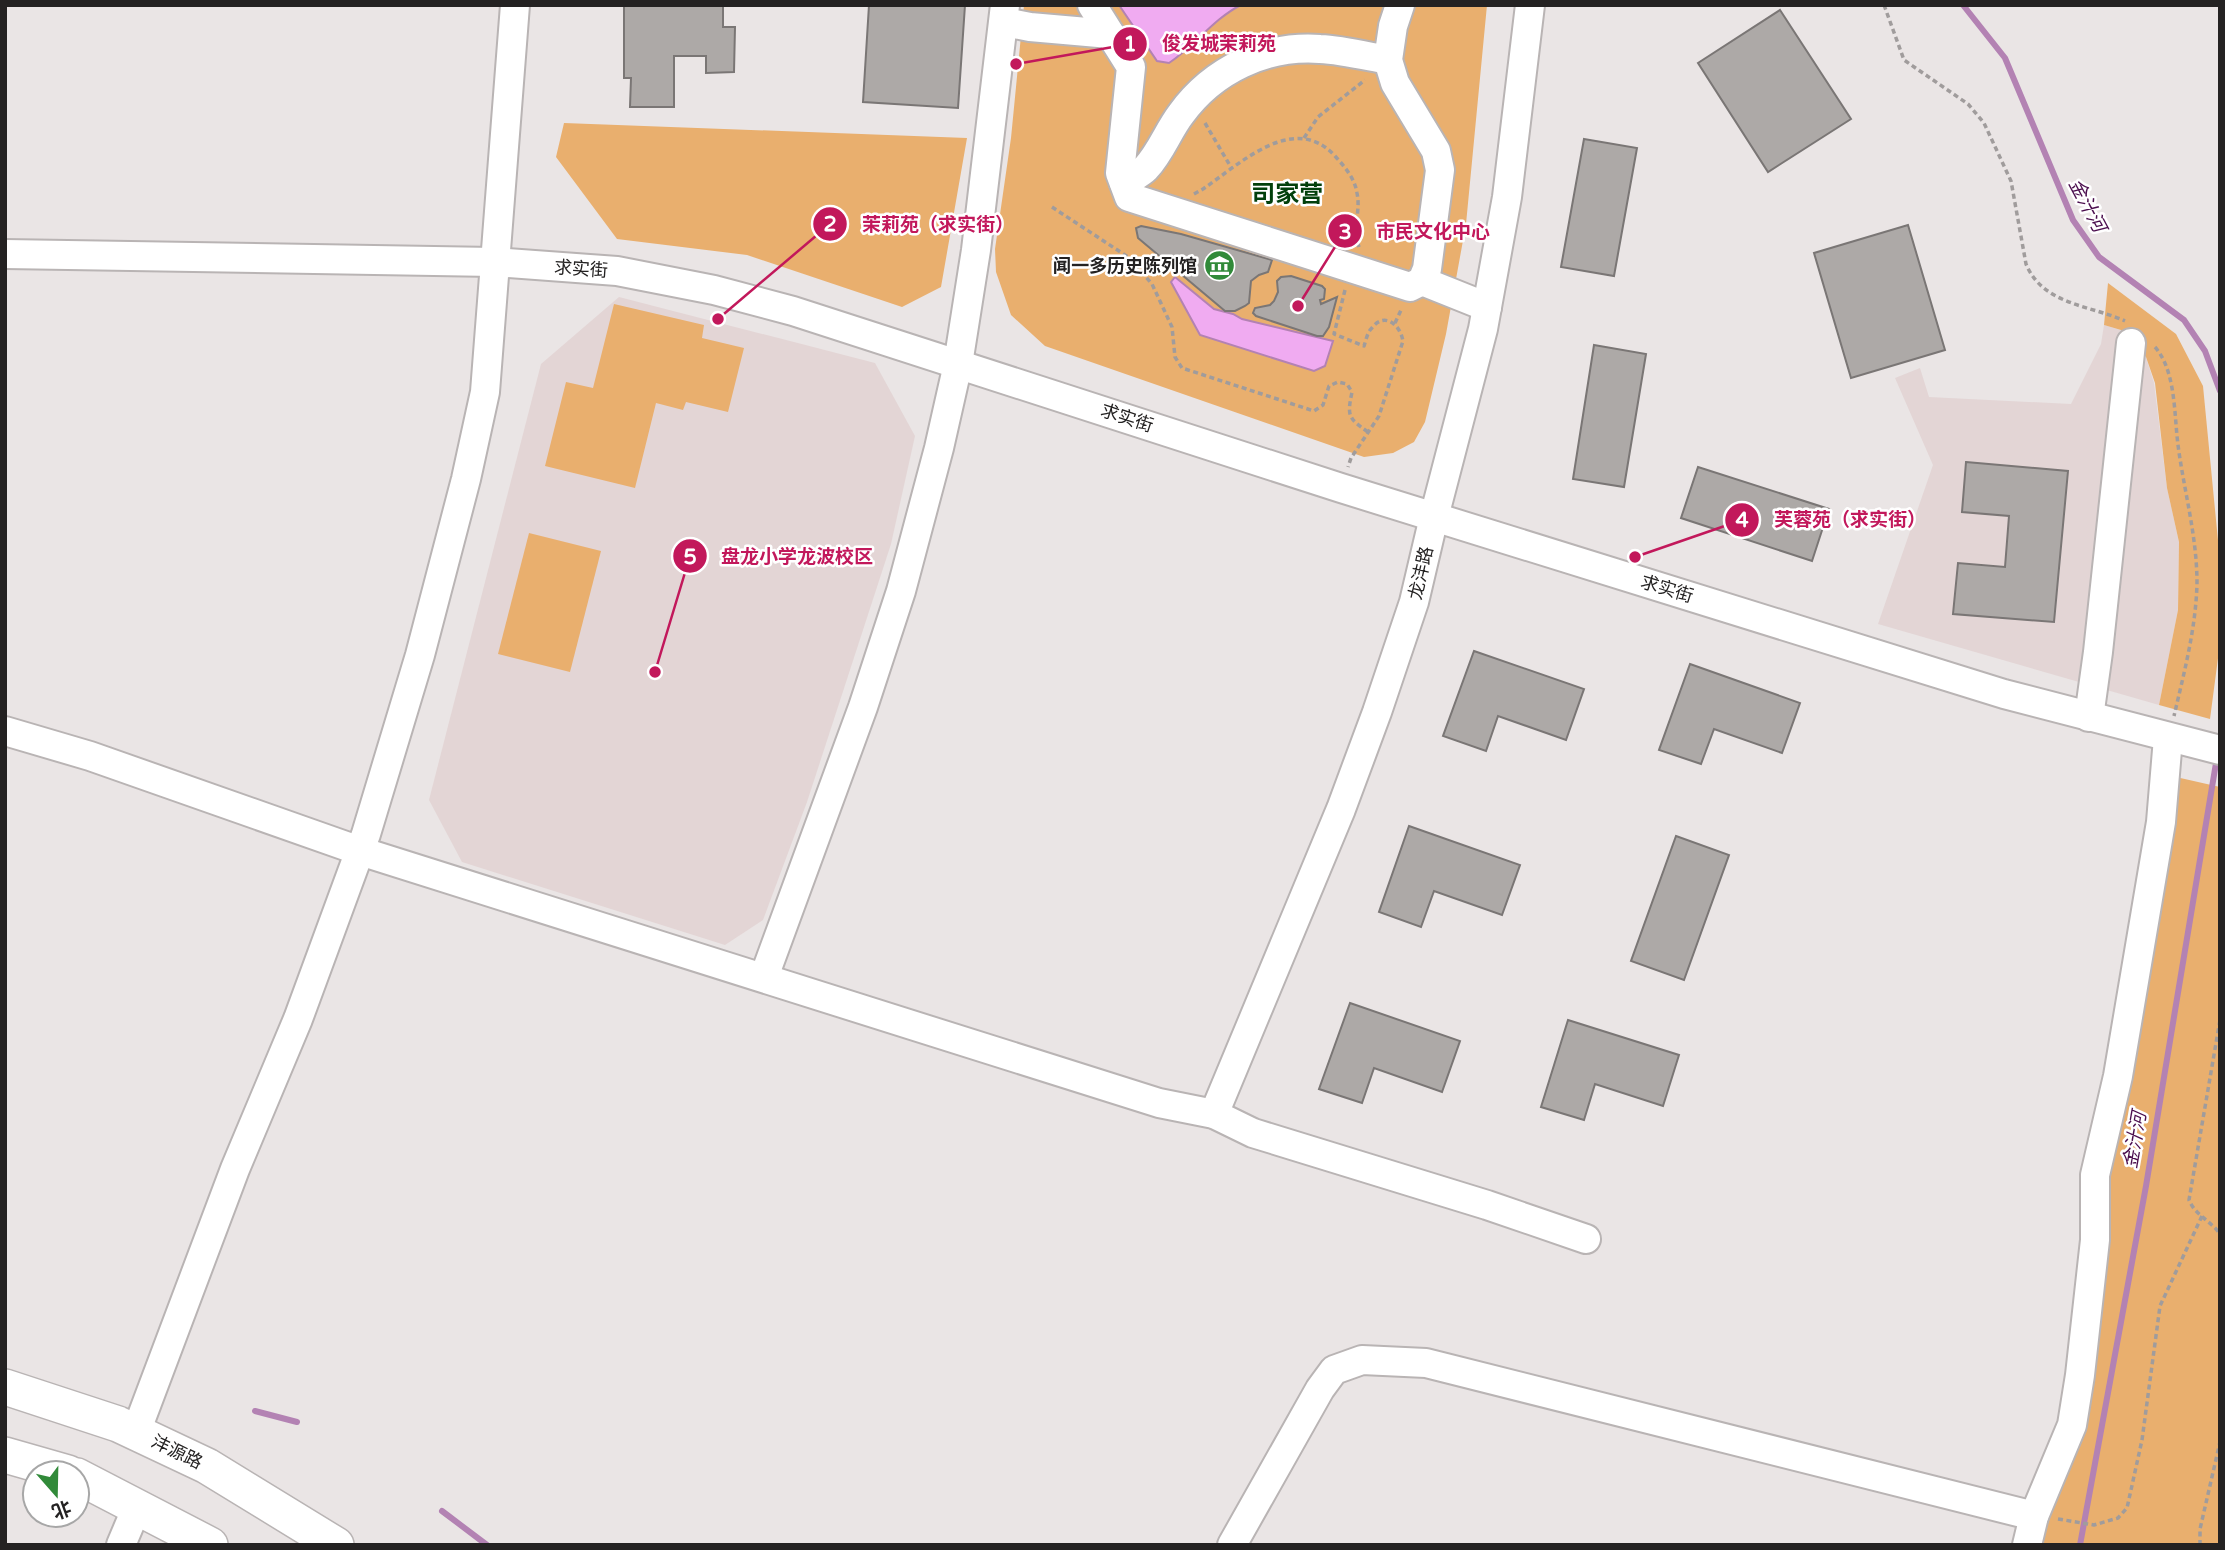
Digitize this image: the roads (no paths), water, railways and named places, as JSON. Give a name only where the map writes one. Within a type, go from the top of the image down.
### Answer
[{"type":"main road","name":"沣源路","points":[[5,1387],[136,1432],[207,1466],[337,1545]]},
{"type":"main road","points":[[91,1483],[210,1545]]},
{"type":"street","points":[[136,1432],[234,1169],[298,1019],[360,851],[420,656],[466,479],[485,392],[515,5]]},
{"type":"street","points":[[1092,5],[1131,67],[1120,173],[1129,197],[1410,286],[1422,281],[1488,307]]},
{"type":"street","points":[[1400,5],[1392,26],[1388,60],[1395,83],[1436,151],[1440,170],[1427,269],[1422,281]]},
{"type":"street","name":"龙沣路","points":[[1214,1114],[1340,809],[1377,712],[1414,602],[1488,307],[1507,197],[1530,5]]},
{"type":"street","points":[[764,977],[859,720],[901,591],[958,364],[976,250],[1005,14],[1030,27],[1110,34]]},
{"type":"street","points":[[1124,183],[1144,170],[1158,153],[1191,100],[1214,79],[1240,63],[1294,49],[1320,49],[1388,60]]},
{"type":"street","name":"求实街","points":[[5,254],[494,262],[617,271],[714,290],[793,311],[1341,488],[2004,694],[2220,750]]},
{"type":"street","points":[[2089,717],[2136,335]]},
{"type":"street","points":[[5,731],[90,756],[360,851],[1159,1104],[1214,1114],[1252,1133],[1487,1205],[1586,1239]]},
{"type":"street","points":[[2027,1545],[2043,1517],[2072,1425],[2095,1240],[2095,1175],[2118,1076],[2177,740]]},
{"type":"street","points":[[1232,1545],[1320,1389],[1334,1370],[1362,1360],[1426,1363],[2043,1517]]},
{"type":"street","points":[[121,1545],[137,1507]]},
{"type":"waterway","name":"金汁河","points":[[1963,5],[2005,58],[2073,220],[2099,257],[2184,320],[2205,351],[2220,391]]},
{"type":"waterway","name":"金汁河","points":[[2080,1545],[2146,1186],[2217,757]]},
{"type":"waterway","points":[[255,1411],[297,1422]]},
{"type":"waterway","points":[[442,1511],[487,1545]]},
{"type":"place","name":"俊发城茉莉苑","points":[[1016,64]]},
{"type":"place","name":"闻一多历史陈列馆","points":[[1220,266]]},
{"type":"place","name":"市民文化中心","points":[[1298,306]]},
{"type":"place","name":"茉莉苑（求实街）","points":[[718,319]]},
{"type":"place","name":"芙蓉苑（求实街）","points":[[1635,557]]},
{"type":"place","name":"盘龙小学龙波校区","points":[[655,672]]},
{"type":"district","name":"司家营","points":[[1287,194]]}]
